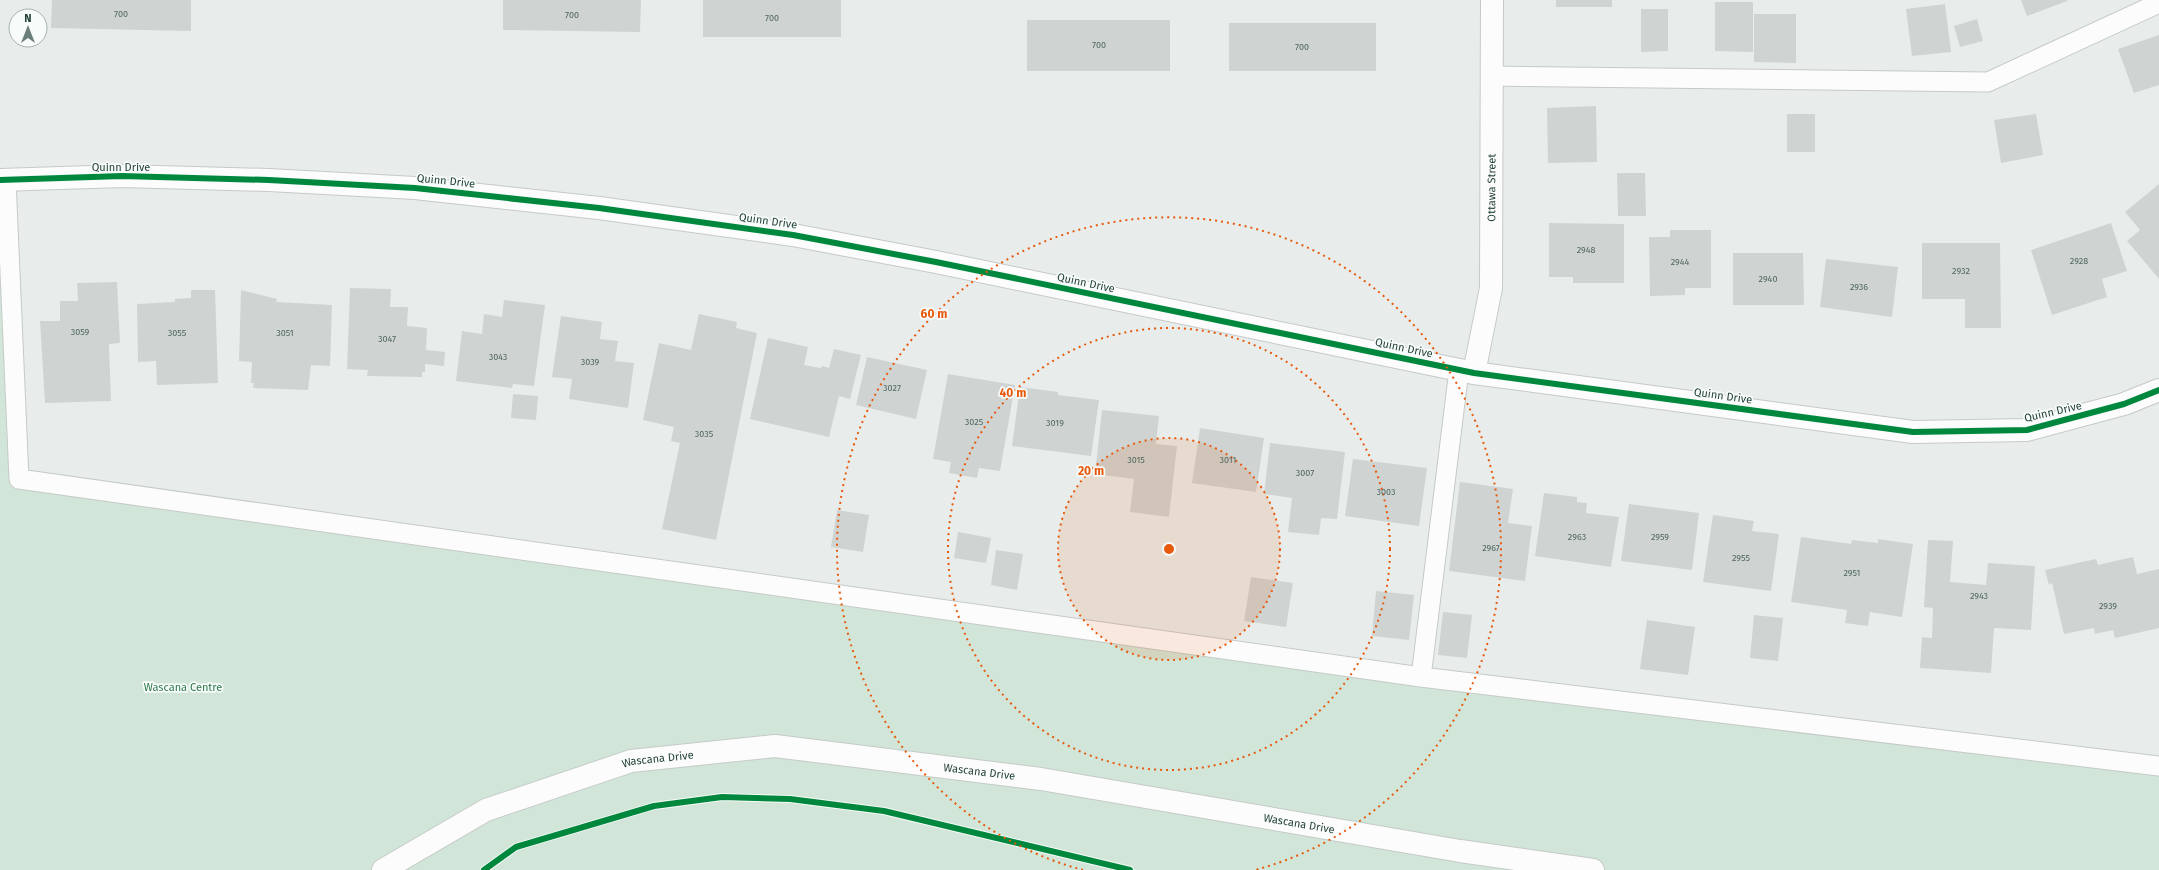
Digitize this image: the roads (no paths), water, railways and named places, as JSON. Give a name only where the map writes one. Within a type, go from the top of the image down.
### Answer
[{"type":"street","name":"Ottawa Street","points":[[1466,372],[1490,288],[1492,0]]},
{"type":"street","name":"Quinn Drive","points":[[3,180],[122,176],[269,180],[415,188],[599,208],[808,238],[936,262],[1466,372],[1914,432],[2027,430],[2124,404],[2159,390]]},
{"type":"street","name":"Wascana Drive","points":[[383,870],[486,810],[630,761],[775,746],[1041,779],[1437,847],[1593,870]]},
{"type":"lane","points":[[1491,76],[1988,82],[2159,3]]},
{"type":"lane","points":[[3,180],[19,479],[1421,677],[2159,766]]},
{"type":"lane","points":[[1421,677],[1466,372]]},
{"type":"park label","name":"Wascana Centre","points":[[183,687]]}]
